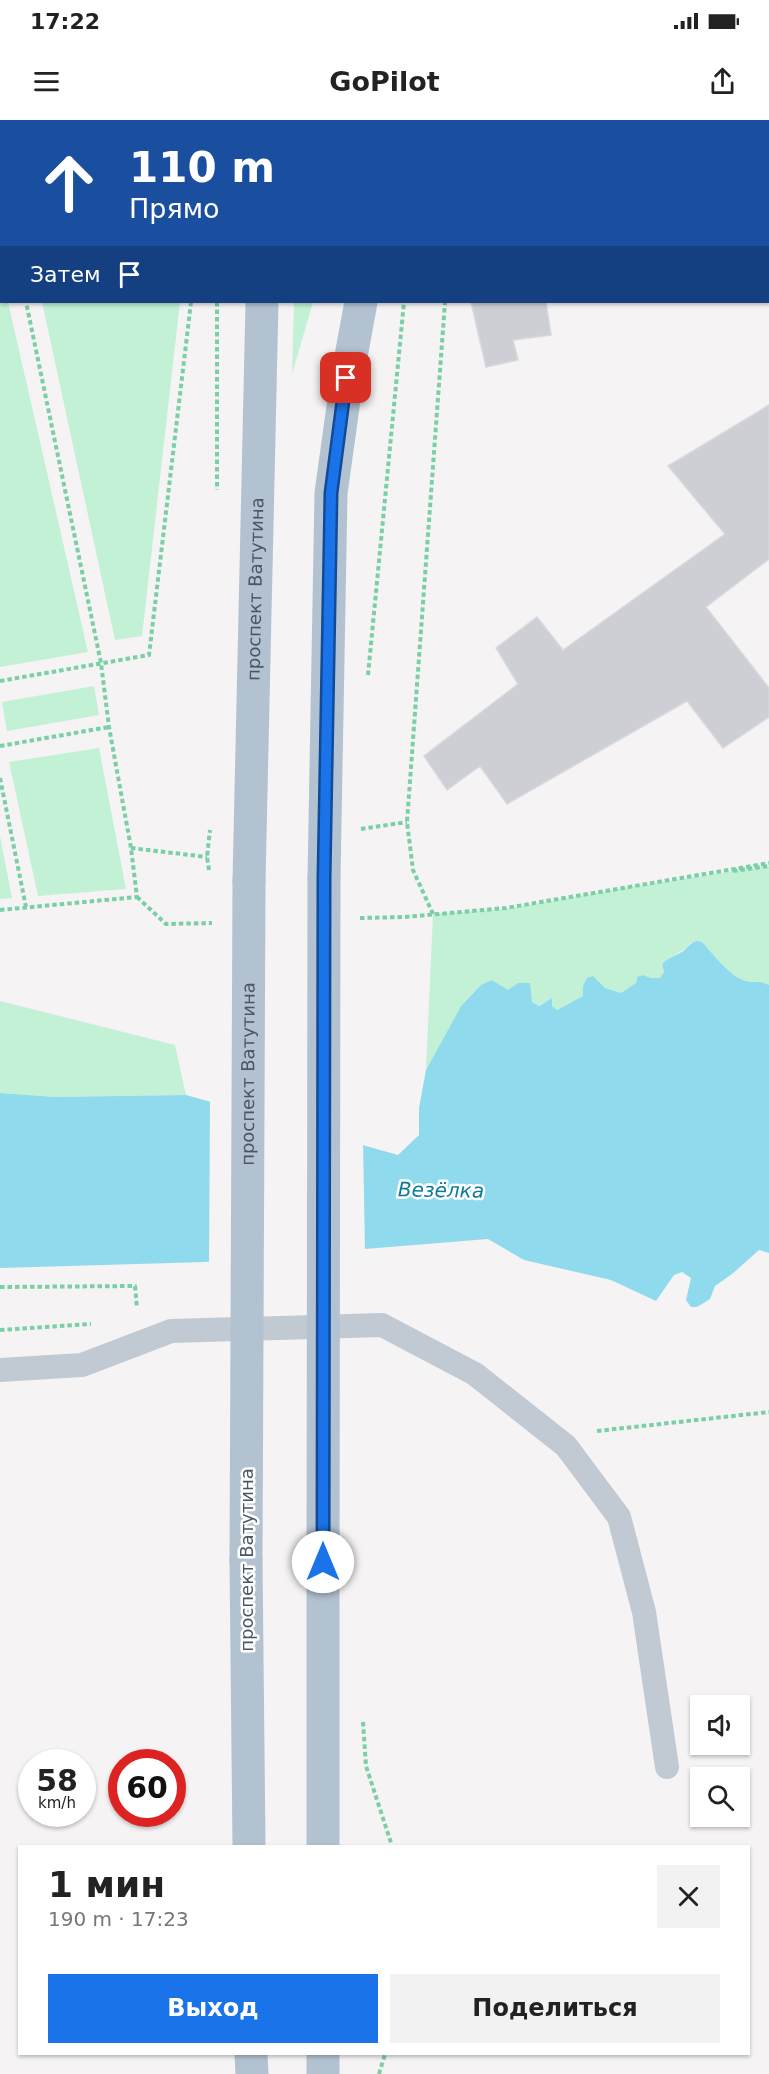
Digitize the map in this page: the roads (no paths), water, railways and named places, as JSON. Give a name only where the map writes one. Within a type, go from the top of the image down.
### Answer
[{"type":"main road","name":"проспект Ватутина","points":[[249,1845],[246,1560],[249,880],[262,303]]},
{"type":"main road","points":[[323,1845],[324,878],[331,493],[346,378],[361,303]]},
{"type":"main road","points":[[251,2055],[252,2074]]},
{"type":"main road","points":[[323,2055],[323,2074]]},
{"type":"lane","points":[[0,1370],[82,1365],[171,1331],[382,1325],[475,1374],[566,1446],[619,1517],[644,1612],[667,1767]]},
{"type":"water","name":"Везёлка","points":[[697,941],[702,942],[722,964],[740,979],[769,985],[769,1253],[759,1250],[715,1286],[710,1299],[697,1307],[691,1307],[686,1300],[691,1278],[682,1272],[674,1275],[656,1301],[611,1280],[524,1260],[488,1239],[205,1262],[0,1268],[0,1093],[55,1097],[186,1095],[398,1155],[419,1135],[419,1108],[426,1070],[461,1006],[481,985],[492,980],[508,990],[518,983],[530,983],[532,1002],[539,1006],[552,998],[552,1006],[557,1010],[583,996],[583,986],[587,978],[593,976],[605,988],[621,993],[636,983],[637,977],[643,975],[660,978],[664,972],[662,964]]}]
